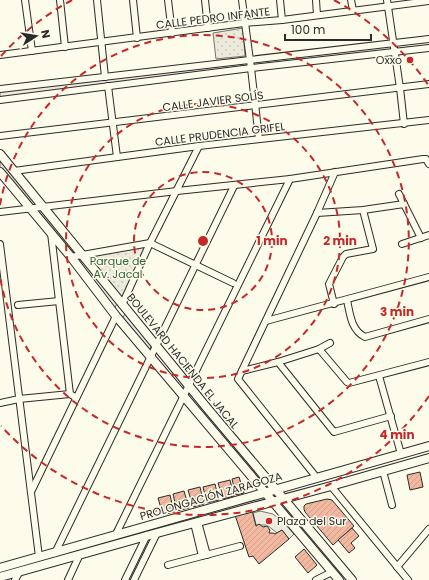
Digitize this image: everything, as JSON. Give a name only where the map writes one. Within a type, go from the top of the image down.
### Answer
[{"type":"main road","name":"BOULEVARD HACIENDA EL JACAL","points":[[0,154],[122,305],[352,580]]},
{"type":"main road","name":"BOULEVARD HACIENDA EL JACAL","points":[[0,172],[70,256],[116,316],[339,580]]},
{"type":"main road","name":"PROLONGACIÓN ZARAGOZA","points":[[0,568],[429,446]]},
{"type":"main road","name":"PROLONGACIÓN ZARAGOZA","points":[[0,577],[20,570],[429,458]]},
{"type":"street","points":[[25,0],[32,51]]},
{"type":"street","points":[[60,0],[65,47]]},
{"type":"street","points":[[97,0],[105,77]]},
{"type":"street","points":[[133,0],[137,38]]},
{"type":"street","points":[[168,0],[172,33]]},
{"type":"street","points":[[205,0],[208,28]]},
{"type":"street","points":[[242,0],[244,23],[252,68],[259,140]]},
{"type":"street","points":[[280,0],[282,20]]},
{"type":"street","points":[[316,0],[317,15]]},
{"type":"street","points":[[352,0],[353,10]]},
{"type":"street","name":"CALLE PEDRO INFANTE","points":[[0,55],[244,23],[282,20],[353,10],[388,3],[424,1]]},
{"type":"street","points":[[388,3],[404,124]]},
{"type":"street","points":[[8,99],[3,89],[429,38]]},
{"type":"street","points":[[0,100],[215,72],[429,48]]},
{"type":"street","points":[[311,52],[311,61]]},
{"type":"street","points":[[214,63],[215,72]]},
{"type":"street","points":[[136,73],[136,82]]},
{"type":"street","name":"CALLE JAVIER SOLÍS","points":[[0,136],[429,84]]},
{"type":"street","points":[[108,86],[117,157]]},
{"type":"street","name":"CALLE PRUDENCIA GRIFEL","points":[[14,171],[199,146],[429,120]]},
{"type":"street","points":[[122,305],[150,242],[199,146]]},
{"type":"street","points":[[0,212],[290,179],[423,158],[426,159],[429,164]]},
{"type":"street","points":[[317,478],[238,379],[335,172]]},
{"type":"street","points":[[115,536],[290,179]]},
{"type":"street","points":[[55,553],[234,186]]},
{"type":"street","points":[[399,194],[421,238]]},
{"type":"street","points":[[317,213],[363,210],[404,204]]},
{"type":"street","points":[[334,304],[329,284],[343,257],[346,254],[373,249],[363,210]]},
{"type":"street","points":[[51,233],[73,396]]},
{"type":"street","points":[[402,244],[429,236]]},
{"type":"street","points":[[70,256],[150,242],[233,283]]},
{"type":"street","points":[[0,244],[39,557]]},
{"type":"street","points":[[266,321],[334,304],[429,277]]},
{"type":"street","points":[[347,300],[353,325],[365,337],[429,319]]},
{"type":"street","points":[[18,305],[59,301]]},
{"type":"street","points":[[31,492],[73,396],[116,316]]},
{"type":"street","points":[[242,370],[278,362],[330,343]]},
{"type":"street","points":[[319,348],[347,382],[352,383],[429,362]]},
{"type":"street","points":[[278,362],[334,432],[391,416]]},
{"type":"street","points":[[379,376],[401,454]]},
{"type":"street","points":[[0,403],[19,399],[73,396]]},
{"type":"street","points":[[383,471],[392,505]]},
{"type":"street","points":[[331,486],[408,580]]},
{"type":"street","points":[[196,522],[204,556]]},
{"type":"street","points":[[397,567],[429,529]]},
{"type":"street","points":[[142,580],[135,578],[157,533]]},
{"type":"street","points":[[125,580],[147,536]]},
{"type":"street","points":[[143,544],[150,548]]},
{"type":"street","points":[[168,565],[240,546]]},
{"type":"street","points":[[68,580],[80,554]]},
{"type":"street","points":[[15,580],[20,570]]},
{"type":"street","points":[[316,580],[332,572]]},
{"type":"green space","points":[[243,28],[245,56],[216,59],[213,33]]},
{"type":"green space","points":[[392,45],[393,51],[253,66],[252,60]]},
{"type":"green space","points":[[248,60],[249,66],[0,98],[0,90]]},
{"type":"green space","points":[[0,159],[39,206],[32,206],[0,168]]},
{"type":"green space","points":[[42,208],[117,303],[114,310],[31,209]]},
{"type":"green space","name":"Parque de Av. Jacal","points":[[147,246],[122,299],[85,255]]},
{"type":"green space","points":[[125,314],[152,344],[149,351],[122,319]]},
{"type":"green space","points":[[191,392],[270,487],[264,489],[187,397]]},
{"type":"green space","points":[[264,492],[272,502],[0,577],[0,568]]},
{"type":"green space","points":[[282,500],[349,580],[341,580],[276,502]]},
{"type":"shaded area","points":[[260,511],[273,514],[294,534],[289,539],[282,530],[277,533],[267,525],[256,525],[253,513]]},
{"type":"building","points":[[420,472],[423,487],[410,490],[407,475]]},
{"type":"building","points":[[239,477],[244,493],[236,495],[232,479]]},
{"type":"building","points":[[230,480],[234,496],[223,499],[218,483]]},
{"type":"building","points":[[215,484],[219,500],[207,503],[203,487]]},
{"type":"building","points":[[200,487],[204,504],[193,507],[188,490]]},
{"type":"building","points":[[184,491],[189,508],[177,511],[173,494]]},
{"type":"building","points":[[170,495],[174,512],[163,515],[158,498]]},
{"type":"building","points":[[327,499],[332,500],[354,526],[333,545],[304,509],[306,504]]},
{"type":"building","points":[[252,510],[256,526],[259,524],[263,527],[267,526],[270,530],[269,533],[275,534],[282,530],[289,539],[259,564],[253,556],[249,557],[235,515]]},
{"type":"building","points":[[352,528],[359,536],[351,543],[355,548],[349,553],[338,540]]},
{"type":"building","points":[[304,549],[317,565],[308,573],[295,557]]},
{"type":"place","name":"Oxxo","points":[[410,60]]},
{"type":"place","name":"Plaza del Sur","points":[[269,521]]}]
